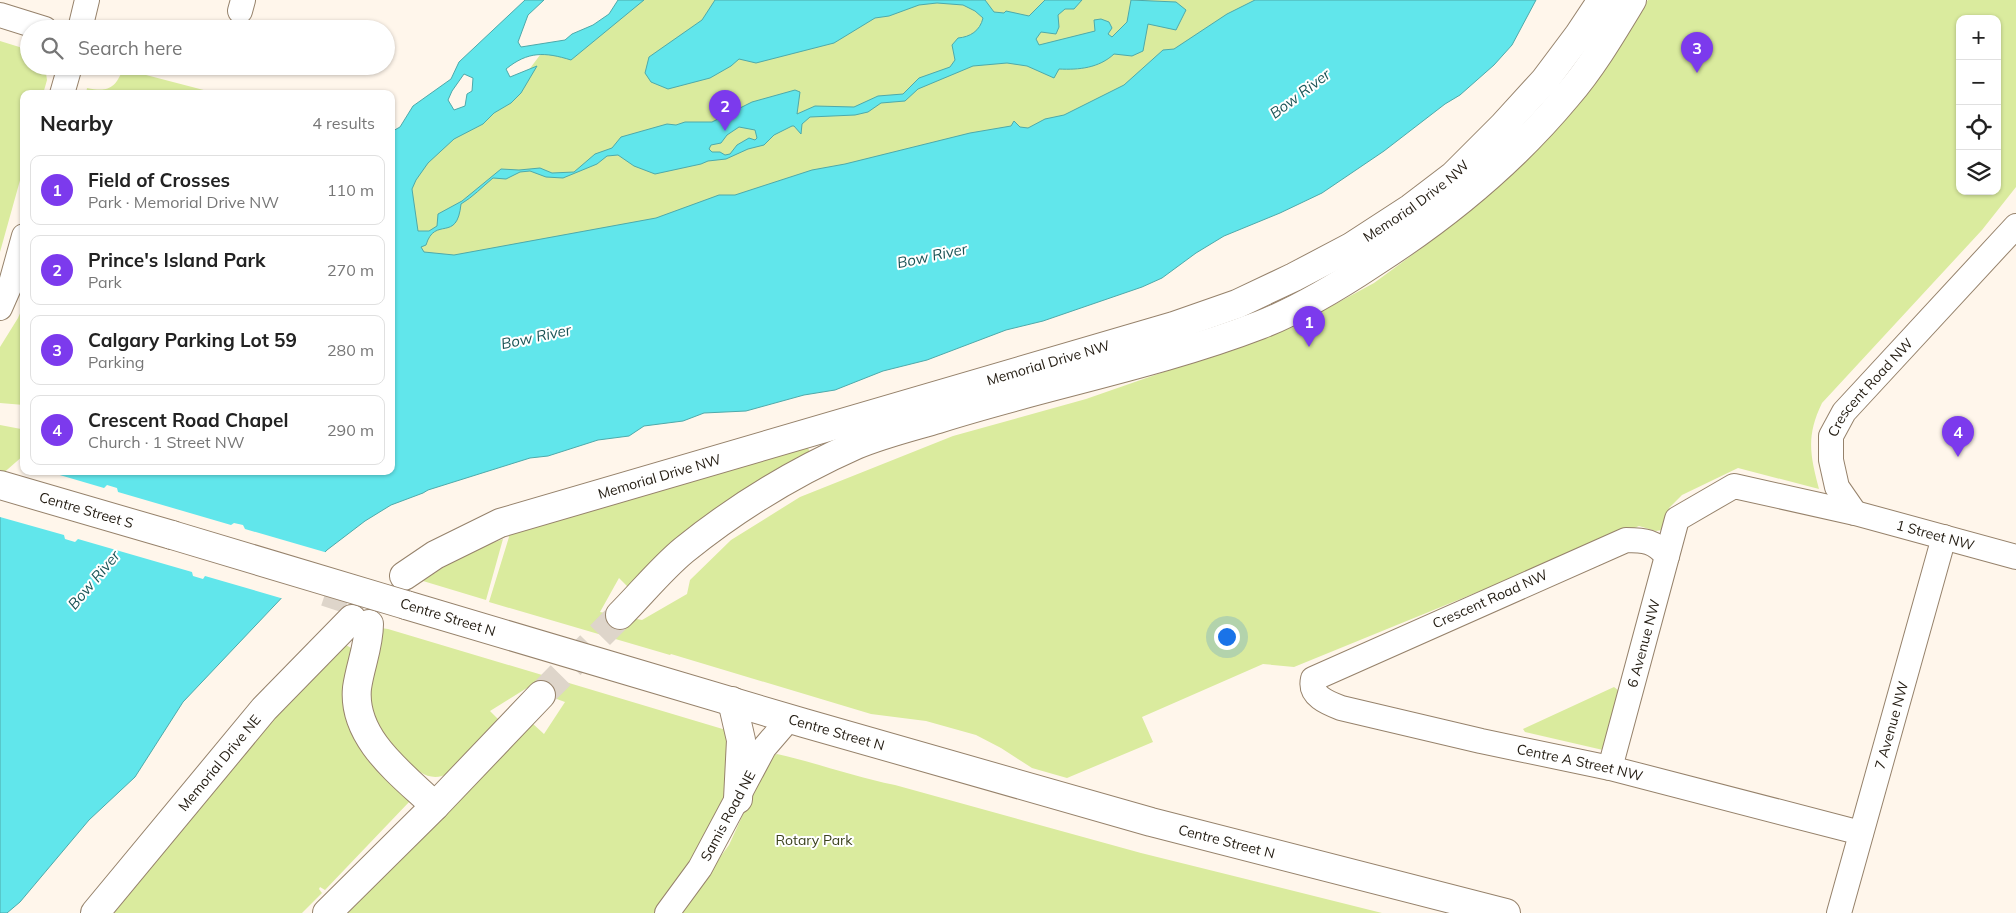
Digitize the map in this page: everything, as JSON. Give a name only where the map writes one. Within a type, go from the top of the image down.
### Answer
[{"type":"main road","name":"Memorial Drive NW","points":[[404,576],[435,555],[500,524],[1174,326],[1237,304],[1294,277],[1351,247],[1411,208],[1453,176],[1545,80],[1602,0]]},
{"type":"main road","name":"Memorial Drive NW","points":[[620,616],[682,552],[739,510],[792,477],[858,444],[961,412],[1192,350],[1264,323],[1316,299],[1423,230],[1480,184],[1518,149],[1568,96],[1612,34],[1632,0]]},
{"type":"main road","name":"Centre Street S","points":[[0,485],[172,536]]},
{"type":"main road","name":"Centre Street N","points":[[172,536],[789,719],[1151,822],[1506,913]]},
{"type":"main road","name":"Memorial Drive NE","points":[[95,913],[264,709],[361,621],[357,691],[360,716],[370,738],[381,754],[435,806]]},
{"type":"main road","points":[[327,913],[435,806],[541,695]]},
{"type":"main road","points":[[732,702],[742,740],[738,799]]},
{"type":"street","points":[[82,20],[87,0]]},
{"type":"street","points":[[0,15],[20,21]]},
{"type":"street","points":[[63,90],[67,75]]},
{"type":"street","name":"Crescent Road NW","points":[[1855,514],[1837,487],[1831,460],[1831,436],[1844,412],[2016,226]]},
{"type":"street","points":[[0,308],[11,284],[20,251]]},
{"type":"street","name":"6 Avenue NW","points":[[1610,768],[1677,519],[1734,486],[1855,514]]},
{"type":"street","name":"1 Street NW","points":[[1855,514],[2016,557]]},
{"type":"street","name":"7 Avenue NW","points":[[1839,913],[1944,537]]},
{"type":"street","name":"Crescent Road NW","points":[[1312,679],[1626,540],[1643,540],[1654,544],[1667,556]]},
{"type":"street","name":"Centre A Street NW","points":[[1312,679],[1313,690],[1321,699],[1341,708],[1481,741],[1610,768],[1861,833]]},
{"type":"street","name":"Samis Road NE","points":[[667,913],[700,868],[764,748],[789,719]]},
{"type":"green space","points":[[627,0],[1264,0],[1127,89],[1027,134],[657,223],[452,263],[419,258],[407,188],[423,161],[507,99],[546,47],[589,35]]},
{"type":"green space","points":[[1648,0],[2016,0],[2016,187],[1982,230],[1822,403],[1814,426],[1811,446],[1813,466],[1819,489],[1738,468],[1682,495],[1669,508],[1662,530],[1656,531],[1639,526],[1294,667],[1263,664],[1142,717],[1153,742],[1067,778],[1032,768],[976,735],[926,721],[871,714],[489,602],[509,537],[508,534],[806,444],[810,452],[745,489],[630,589],[619,578],[600,612],[642,620],[687,594],[690,580],[731,540],[800,497],[953,436],[1086,399],[1293,327],[1374,283],[1438,236],[1509,177],[1581,96]]},
{"type":"green space","points":[[0,41],[20,47],[20,75],[46,75],[47,80],[44,90],[20,90],[20,180],[0,252]]},
{"type":"green space","points":[[120,75],[146,75],[204,90],[100,90],[110,88]]},
{"type":"green space","points":[[20,313],[20,405],[0,403],[0,347]]},
{"type":"green space","points":[[0,425],[20,429],[20,458],[0,476]]},
{"type":"green space","points":[[503,539],[486,600],[423,581],[463,554]]},
{"type":"green space","points":[[381,628],[726,730],[730,771],[723,800],[708,836],[654,913],[348,913],[532,723],[544,734],[565,702],[527,688],[490,711],[501,722],[456,767],[442,776],[431,777],[414,767],[390,745],[382,735],[376,722],[370,696],[372,670]]},
{"type":"green space","points":[[344,644],[353,649],[346,682],[410,801],[325,890],[320,887],[319,889],[322,893],[302,913],[114,913],[271,719]]},
{"type":"green space","points":[[1614,687],[1618,690],[1603,750],[1525,732],[1523,729]]},
{"type":"green space","name":"Rotary Park","points":[[777,754],[1141,853],[1382,913],[679,913],[729,845],[769,758]]},
{"type":"water","name":"Bow River","points":[[525,0],[544,0],[528,15],[518,42],[521,47],[565,40],[572,34],[593,25],[609,14],[618,0],[644,0],[571,60],[553,55],[529,56],[506,69],[510,77],[537,66],[521,93],[511,103],[494,113],[483,124],[454,139],[428,163],[412,189],[418,231],[429,231],[437,226],[438,214],[462,201],[501,169],[540,168],[552,173],[574,172],[595,154],[612,148],[621,137],[667,124],[712,122],[752,102],[795,90],[800,92],[797,114],[815,106],[854,107],[878,96],[903,94],[919,78],[950,67],[955,60],[952,45],[958,38],[974,33],[982,23],[983,18],[975,11],[963,5],[937,3],[919,5],[889,16],[875,18],[834,43],[756,63],[739,59],[710,78],[668,89],[651,82],[645,73],[649,57],[702,20],[715,0],[985,0],[994,12],[1004,13],[1006,11],[1029,16],[1045,0],[1082,0],[1074,9],[1065,9],[1058,15],[1059,27],[1056,34],[1041,32],[1036,39],[1039,45],[1095,31],[1094,20],[1101,19],[1109,22],[1112,28],[1108,34],[1112,37],[1127,22],[1131,0],[1176,2],[1186,10],[1176,30],[1148,24],[1143,51],[1132,56],[1114,54],[1102,62],[1088,67],[1059,69],[1054,78],[1027,66],[1007,63],[973,66],[918,89],[905,101],[881,103],[868,112],[855,115],[810,117],[802,124],[801,134],[792,126],[774,135],[764,145],[748,149],[726,159],[708,161],[655,174],[634,166],[618,155],[607,156],[597,164],[563,178],[546,177],[530,171],[520,172],[506,179],[493,178],[461,204],[459,216],[451,227],[435,232],[430,236],[426,245],[421,247],[424,252],[454,255],[656,218],[719,195],[735,195],[812,170],[845,164],[970,133],[1011,126],[1014,121],[1020,127],[1028,128],[1045,119],[1064,115],[1124,85],[1163,50],[1174,49],[1227,14],[1255,0],[1536,0],[1512,45],[1494,65],[1460,95],[1445,104],[1384,151],[1322,193],[1224,236],[1196,253],[1162,278],[1142,287],[1043,321],[1006,330],[927,360],[883,371],[835,390],[804,395],[746,411],[704,413],[683,421],[644,426],[629,436],[598,440],[548,456],[530,458],[428,490],[391,505],[365,521],[327,550],[183,702],[135,777],[89,820],[20,902],[7,913],[0,913],[0,508],[34,475],[395,475],[395,130],[400,127],[413,106],[451,79],[459,62]],"holes":[[[464,74],[473,78],[472,91],[467,94],[465,106],[454,110],[448,100],[452,91]],[[739,127],[755,130],[757,138],[755,140],[749,138],[737,145],[730,154],[725,155],[720,152],[712,152],[709,149],[711,145],[721,143],[727,135]]]},
{"type":"pier","points":[[31,475],[60,475],[104,488],[107,485],[117,488],[118,492],[231,525],[234,523],[243,525],[245,529],[328,553],[284,599],[205,576],[203,579],[193,576],[192,572],[78,539],[75,542],[65,539],[64,535],[0,517],[0,505]]},
{"type":"tunnel","points":[[325,594],[364,607]]},
{"type":"tunnel","points":[[541,695],[620,615]]},
{"type":"place","name":"Calgary Parking Lot 59","points":[[1697,73]]},
{"type":"place","name":"Prince's Island Park","points":[[725,131]]},
{"type":"place","name":"Field of Crosses","points":[[1309,347]]},
{"type":"place","name":"Crescent Road Chapel","points":[[1958,457]]}]
